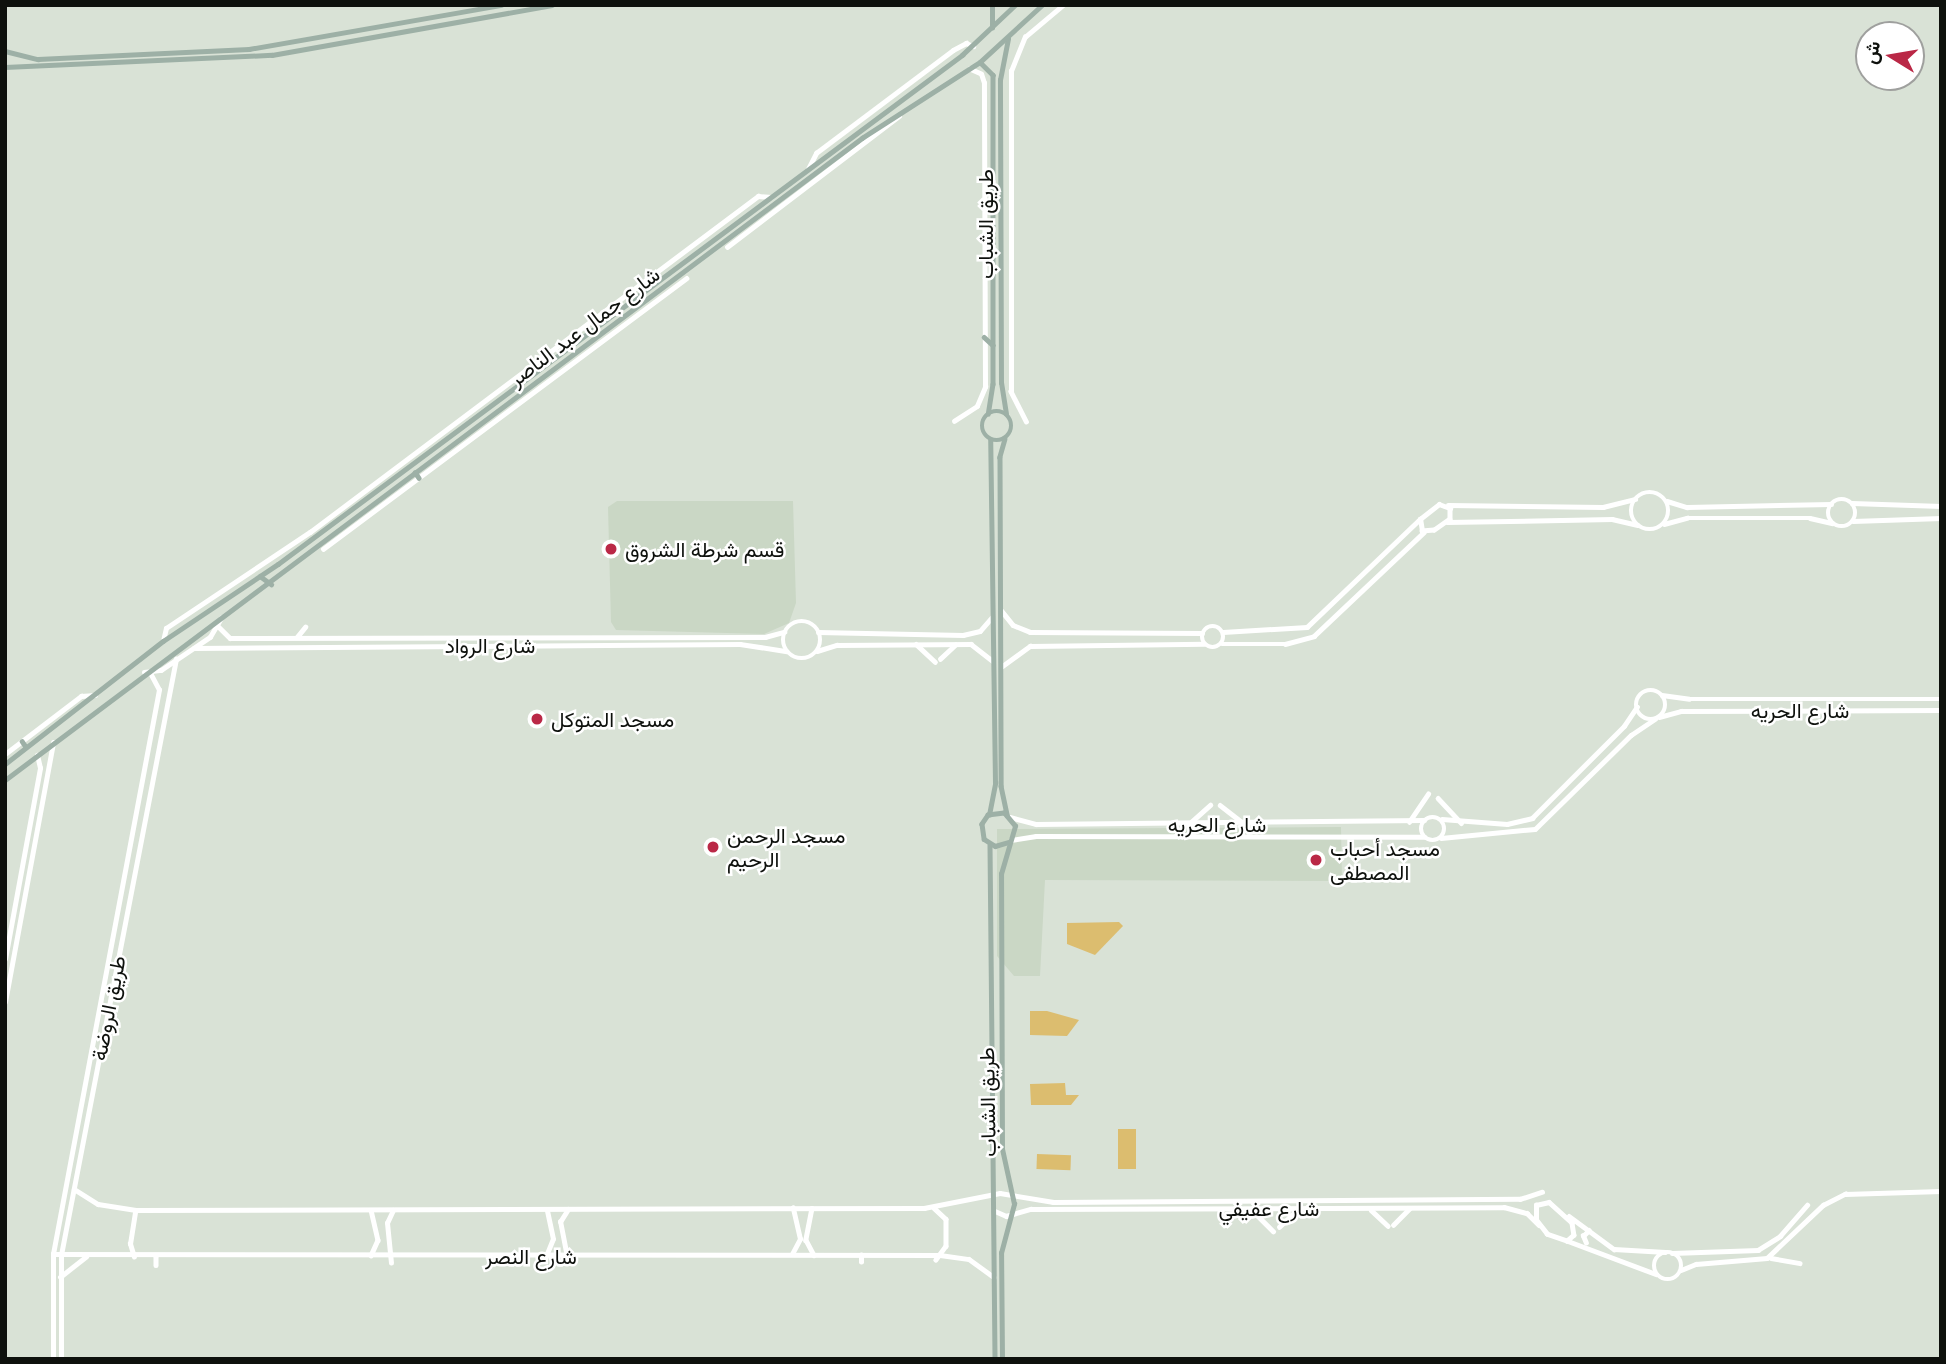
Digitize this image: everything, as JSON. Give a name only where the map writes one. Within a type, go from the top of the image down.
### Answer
[{"type":"main road","points":[[5,51],[26,59],[107,57],[283,44],[501,5]]},
{"type":"main road","points":[[5,67],[107,66],[272,55],[552,5]]},
{"type":"main road","points":[[992,5],[992,28]]},
{"type":"main road","name":"شارع جمال عبد الناصر","points":[[5,764],[163,641],[314,537],[973,47],[1015,5]]},
{"type":"main road","name":"شارع جمال عبد الناصر","points":[[5,780],[221,618],[271,584],[415,472],[631,311],[684,275],[900,115],[980,62],[1042,5]]},
{"type":"main road","name":"طريق الشباب","points":[[1006,414],[1000,383],[1000,80],[1010,35]]},
{"type":"main road","points":[[107,57],[107,66]]},
{"type":"main road","name":"طريق الشباب","points":[[980,62],[993,75],[993,345],[988,414]]},
{"type":"main road","points":[[936,74],[940,82],[952,80]]},
{"type":"main road","points":[[626,304],[631,311]]},
{"type":"main road","points":[[616,313],[621,319]]},
{"type":"main road","points":[[580,329],[586,336]]},
{"type":"main road","points":[[984,337],[993,345]]},
{"type":"main road","points":[[988,414],[1006,414],[1012,428],[1005,439],[1000,457],[1001,786],[1015,831],[1010,841],[990,844],[981,832],[995,791],[990,440],[982,427],[988,414]]},
{"type":"main road","points":[[990,440],[1005,439]]},
{"type":"main road","points":[[415,472],[419,478]]},
{"type":"main road","points":[[310,532],[314,537]]},
{"type":"main road","points":[[260,576],[271,584]]},
{"type":"main road","points":[[22,741],[26,747]]},
{"type":"main road","points":[[989,815],[1009,816]]},
{"type":"main road","name":"طريق الشباب","points":[[1002,1359],[1001,1253],[1012,1213],[1013,1196],[1002,1149],[1001,874],[1010,841]]},
{"type":"main road","name":"طريق الشباب","points":[[990,844],[995,1359]]},
{"type":"street","points":[[1027,422],[1011,392],[1011,71],[1025,37],[1063,5]]},
{"type":"street","points":[[808,169],[816,153],[953,50],[966,43],[973,47]]},
{"type":"street","points":[[954,421],[983,397],[984,83],[981,74],[970,69]]},
{"type":"street","points":[[163,641],[166,628],[310,532],[758,196],[771,197]]},
{"type":"street","points":[[323,549],[684,275]]},
{"type":"street","points":[[1001,610],[1018,629],[1039,633],[1202,633],[1211,626],[1223,632],[1307,626],[1436,506],[1612,507],[1651,492],[1667,501],[1693,507],[1831,504],[1842,499],[1852,503],[1941,506]]},
{"type":"street","points":[[1635,499],[1631,513],[1637,525]]},
{"type":"street","points":[[1664,524],[1667,501]]},
{"type":"street","points":[[1852,503],[1853,521]]},
{"type":"street","points":[[1831,504],[1832,523]]},
{"type":"street","points":[[1447,522],[1452,514],[1448,505]]},
{"type":"street","points":[[1612,507],[1612,519]]},
{"type":"street","points":[[1693,507],[1694,518]]},
{"type":"street","points":[[1472,508],[1472,519]]},
{"type":"street","points":[[1001,667],[1016,651],[1038,645],[1204,644],[1214,649],[1222,644],[1310,638],[1408,545],[1424,532],[1447,522],[1472,519],[1612,519],[1652,531],[1664,524],[1694,518],[1810,518],[1843,527],[1853,521],[1941,518]]},
{"type":"street","points":[[1420,519],[1424,532]]},
{"type":"street","points":[[1401,536],[1408,545]]},
{"type":"street","points":[[994,613],[984,628],[963,635],[818,632],[802,621],[784,632],[786,650],[800,659],[837,645],[963,644],[980,647],[994,665]]},
{"type":"street","points":[[167,686],[159,685],[147,673],[194,648],[218,626],[221,618]]},
{"type":"street","points":[[218,626],[230,638],[230,645]]},
{"type":"street","points":[[296,637],[305,627]]},
{"type":"street","name":"شارع الرواد","points":[[230,638],[618,636],[784,632]]},
{"type":"street","points":[[817,651],[818,632]]},
{"type":"street","points":[[1222,644],[1223,632]]},
{"type":"street","points":[[1038,645],[1039,633]]},
{"type":"street","points":[[1086,633],[1086,645]]},
{"type":"street","points":[[1202,633],[1204,644]]},
{"type":"street","points":[[963,635],[963,644]]},
{"type":"street","points":[[598,636],[598,645]]},
{"type":"street","points":[[618,636],[618,645]]},
{"type":"street","points":[[333,637],[333,645]]},
{"type":"street","points":[[423,637],[423,646]]},
{"type":"street","points":[[446,637],[446,646]]},
{"type":"street","name":"شارع الرواد","points":[[194,648],[230,645],[740,644],[786,650]]},
{"type":"street","points":[[915,644],[937,660],[956,644]]},
{"type":"street","name":"طريق الروضة","points":[[61,1359],[61,1255],[167,686],[176,659]]},
{"type":"street","name":"طريق الروضة","points":[[53,1359],[53,1254],[159,685]]},
{"type":"street","points":[[1441,838],[1441,819],[1474,824],[1513,824],[1532,818],[1619,731],[1645,691],[1662,695],[1666,704],[1657,718],[1641,716],[1637,707]]},
{"type":"street","points":[[5,754],[84,694],[95,695]]},
{"type":"street","name":"شارع الحريه","points":[[1662,695],[1689,699],[1941,699]]},
{"type":"street","points":[[1689,699],[1689,710]]},
{"type":"street","points":[[1907,699],[1908,710]]},
{"type":"street","name":"شارع الحريه","points":[[1010,841],[1036,835],[1395,835],[1441,838],[1520,834],[1541,825],[1630,736],[1657,718],[1689,710],[1941,710]]},
{"type":"street","points":[[151,736],[158,737]]},
{"type":"street","points":[[5,1002],[53,742]]},
{"type":"street","points":[[148,749],[156,751]]},
{"type":"street","points":[[5,959],[40,763],[37,755]]},
{"type":"street","points":[[40,763],[49,764]]},
{"type":"street","points":[[1407,823],[1428,794]]},
{"type":"street","points":[[1438,798],[1462,823]]},
{"type":"street","points":[[1188,824],[1210,805]]},
{"type":"street","points":[[1220,805],[1245,824]]},
{"type":"street","name":"شارع الحريه","points":[[1009,816],[1036,824],[1394,824],[1441,819]]},
{"type":"street","points":[[1424,820],[1424,837]]},
{"type":"street","points":[[1036,824],[1036,835]]},
{"type":"street","points":[[1175,824],[1175,835]]},
{"type":"street","points":[[1394,824],[1395,835]]},
{"type":"street","points":[[1474,824],[1475,835]]},
{"type":"street","points":[[1253,825],[1253,835]]},
{"type":"street","points":[[97,1020],[105,1021]]},
{"type":"street","points":[[94,1036],[102,1038]]},
{"type":"street","points":[[74,1189],[98,1204],[136,1210],[934,1208],[995,1194]]},
{"type":"street","points":[[1767,1258],[1815,1214],[1853,1192],[1941,1191]]},
{"type":"street","name":"شارع عفيفي","points":[[995,1194],[1029,1200],[1141,1201],[1531,1198],[1542,1192],[1539,1203]]},
{"type":"street","points":[[1531,1198],[1539,1203],[1549,1202],[1620,1251],[1758,1250],[1780,1236],[1807,1205]]},
{"type":"street","points":[[692,1200],[692,1207]]},
{"type":"street","points":[[1029,1200],[1031,1209]]},
{"type":"street","points":[[1141,1201],[1141,1208]]},
{"type":"street","points":[[471,1202],[472,1209]]},
{"type":"street","points":[[201,1203],[201,1210]]},
{"type":"street","points":[[332,1203],[332,1210]]},
{"type":"street","points":[[1539,1203],[1534,1212],[1539,1225]]},
{"type":"street","points":[[813,1207],[806,1220],[814,1255]]},
{"type":"street","points":[[1367,1208],[1390,1225],[1412,1207]]},
{"type":"street","name":"شارع عفيفي","points":[[995,1211],[1012,1213],[1031,1209],[1512,1207],[1556,1240],[1567,1241]]},
{"type":"street","points":[[792,1255],[800,1239],[793,1208]]},
{"type":"street","points":[[934,1208],[945,1216],[946,1246],[938,1258]]},
{"type":"street","points":[[1247,1208],[1273,1231]]},
{"type":"street","points":[[1279,1227],[1302,1208]]},
{"type":"street","points":[[545,1257],[553,1239],[546,1209]]},
{"type":"street","points":[[567,1257],[560,1222],[568,1209]]},
{"type":"street","points":[[134,1257],[130,1221],[136,1210]]},
{"type":"street","points":[[370,1256],[378,1240],[371,1210]]},
{"type":"street","points":[[391,1263],[387,1223],[394,1210]]},
{"type":"street","points":[[61,1212],[69,1213]]},
{"type":"street","points":[[1566,1214],[1574,1231],[1567,1241],[1587,1244],[1669,1280],[1681,1270],[1696,1264],[1767,1258],[1800,1263]]},
{"type":"street","points":[[1587,1244],[1583,1236],[1589,1230]]},
{"type":"street","points":[[1669,1252],[1681,1270]]},
{"type":"street","points":[[1656,1274],[1654,1262],[1669,1252]]},
{"type":"street","name":"شارع النصر","points":[[53,1254],[134,1257],[479,1256],[601,1259],[752,1259],[792,1255],[861,1255],[975,1261],[995,1278]]},
{"type":"street","points":[[861,1255],[861,1262]]},
{"type":"street","points":[[60,1278],[70,1265],[93,1256]]},
{"type":"street","points":[[479,1256],[479,1263]]},
{"type":"street","points":[[156,1257],[156,1265]]},
{"type":"street","points":[[288,1257],[288,1263]]},
{"type":"shaded area","points":[[617,501],[793,501],[796,603],[789,623],[764,634],[616,630],[611,622],[608,507]]},
{"type":"shaded area","points":[[1341,827],[1342,881],[1045,880],[1040,976],[1014,976],[997,956],[997,829]]},
{"type":"shaded area","points":[[1119,922],[1123,926],[1095,955],[1067,944],[1067,923]]},
{"type":"shaded area","points":[[1030,1011],[1047,1011],[1079,1020],[1067,1036],[1030,1035]]},
{"type":"shaded area","points":[[1065,1083],[1066,1095],[1079,1095],[1071,1105],[1031,1105],[1030,1084]]},
{"type":"shaded area","points":[[1118,1129],[1136,1129],[1136,1169],[1118,1169]]},
{"type":"shaded area","points":[[1037,1154],[1071,1155],[1070,1170],[1036,1169]]},
{"type":"place","name":"قسم شرطة الشروق","points":[[611,549]]},
{"type":"place","name":"مسجد المتوكل","points":[[537,719]]},
{"type":"place","name":"مسجد الرحمن الرحيم","points":[[713,847]]},
{"type":"place","name":"مسجد أحباب المصطفى","points":[[1316,860]]}]
